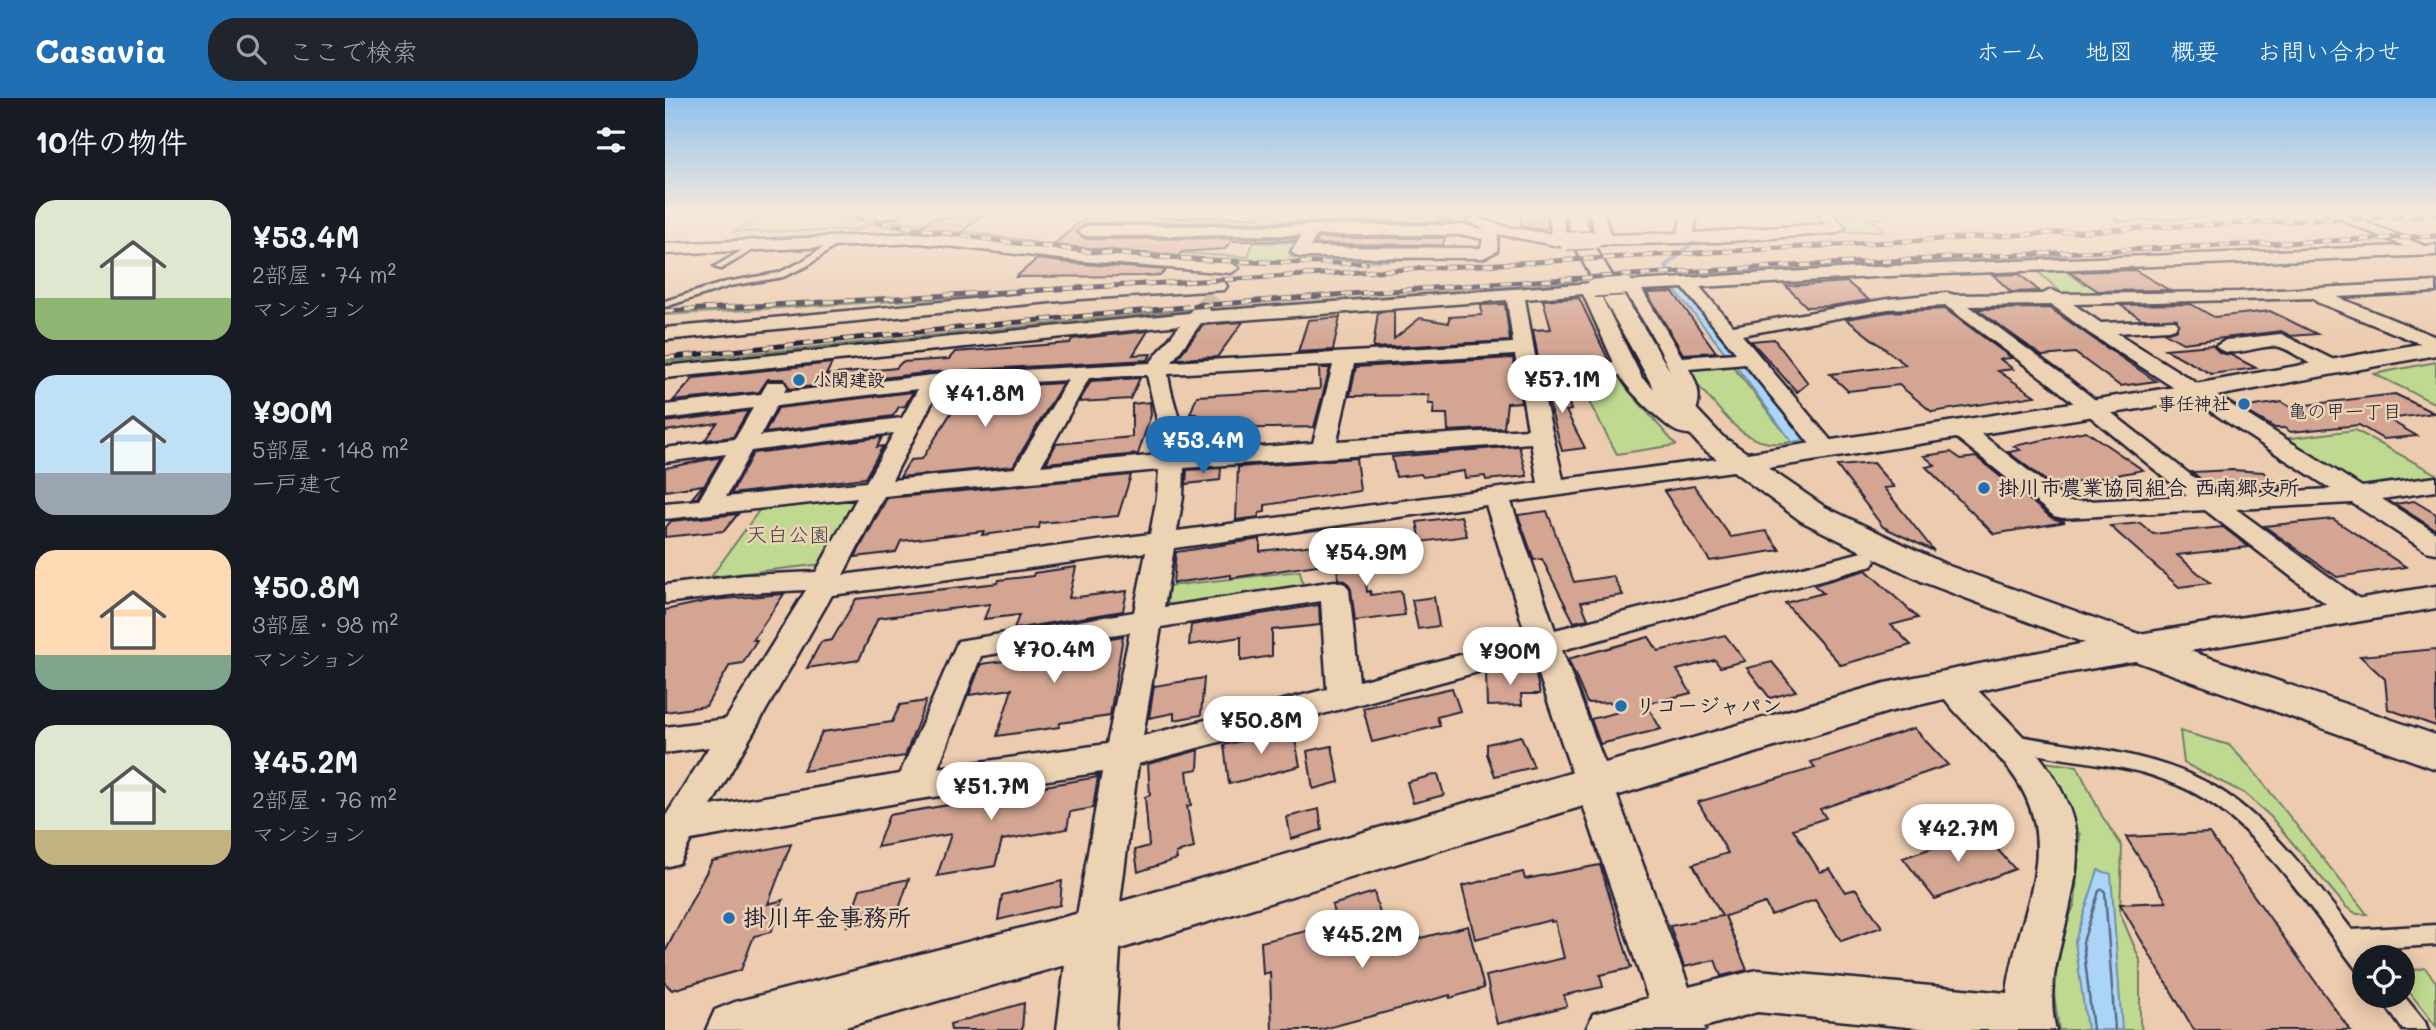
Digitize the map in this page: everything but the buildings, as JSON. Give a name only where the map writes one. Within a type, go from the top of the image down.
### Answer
[{"type":"street","points":[[1088,256],[1231,268]]},
{"type":"street","points":[[1086,1030],[1095,933],[1122,755],[1170,496],[1173,438],[1159,389],[1157,369],[1237,256]]},
{"type":"street","points":[[1591,256],[1662,384],[1691,421],[1739,463],[1866,552],[2011,612],[2028,630],[2031,640],[2023,656]]},
{"type":"street","points":[[665,334],[1080,294],[1207,301],[1515,293],[1891,271],[2292,256]]},
{"type":"street","points":[[2022,267],[2056,299],[2096,329],[2436,545]]},
{"type":"street","points":[[1891,271],[1952,300],[2093,407],[2211,503],[2354,610]]},
{"type":"street","points":[[1678,283],[1729,332],[1740,359],[1826,449]]},
{"type":"street","points":[[1628,286],[1686,382],[1691,421]]},
{"type":"street","points":[[1729,332],[1888,304],[1952,300],[2314,294],[2436,287]]},
{"type":"street","points":[[1591,288],[1633,381],[1683,426],[1691,421]]},
{"type":"street","points":[[1515,293],[1528,374],[1552,488]]},
{"type":"street","points":[[2314,294],[2436,346]]},
{"type":"street","points":[[665,372],[1075,329],[1207,301]]},
{"type":"street","points":[[2096,329],[2168,324]]},
{"type":"street","points":[[1035,376],[1075,329]]},
{"type":"street","points":[[2226,346],[2281,340],[2333,367]]},
{"type":"street","points":[[665,594],[746,584],[824,584],[1739,463],[2195,392],[2436,346]]},
{"type":"street","points":[[665,412],[933,381],[1524,348]]},
{"type":"street","points":[[708,506],[794,358]]},
{"type":"street","points":[[1324,448],[1345,358]]},
{"type":"street","points":[[1677,364],[1740,359]]},
{"type":"street","points":[[1528,374],[1627,368]]},
{"type":"street","points":[[1024,474],[1082,373]]},
{"type":"street","points":[[672,839],[824,584],[933,381]]},
{"type":"street","points":[[665,455],[910,424]]},
{"type":"street","points":[[1959,429],[2063,510],[2358,495],[2436,484]]},
{"type":"street","points":[[665,511],[874,487],[1173,460],[1542,435]]},
{"type":"street","points":[[1496,496],[1545,646],[1679,1020]]},
{"type":"street","points":[[672,839],[913,786],[1122,755],[1545,646],[1866,552],[1936,574],[2011,603],[2436,752]]},
{"type":"street","points":[[913,786],[969,648],[1335,590],[1344,696]]},
{"type":"street","points":[[735,1030],[1095,933],[1892,696],[2135,646],[2436,597]]},
{"type":"street","points":[[1892,696],[1904,682],[2023,656],[2255,637],[2436,603]]},
{"type":"street","points":[[2255,637],[2247,642],[2243,651],[2247,661],[2279,688],[2436,752]]},
{"type":"street","points":[[1609,1030],[1679,1020],[1757,991],[2031,1023],[2035,953],[2053,900],[2060,854],[2052,809],[2033,774],[1950,683]]},
{"type":"street","points":[[665,740],[737,730]]},
{"type":"lane","points":[[718,267],[737,256]]},
{"type":"lane","points":[[665,304],[729,284],[780,275],[815,256]]},
{"type":"lane","points":[[2005,741],[2170,774],[2210,793],[2249,824],[2352,946]]},
{"type":"lane","points":[[2347,940],[2436,935]]},
{"type":"lane","points":[[2400,1008],[2417,1030]]},
{"type":"green space","points":[[1111,256],[1448,258],[1243,264]]},
{"type":"green space","points":[[2056,256],[2076,260],[1685,279],[1681,275]]},
{"type":"green space","points":[[2062,269],[2084,284],[2113,283],[2135,296],[2065,296],[2036,270]]},
{"type":"green space","points":[[1211,282],[665,315],[665,313]]},
{"type":"green space","points":[[1575,282],[1577,287],[1222,313],[1215,309]]},
{"type":"green space","points":[[1193,311],[1186,317],[665,368],[665,362]]},
{"type":"green space","points":[[2436,362],[2436,404],[2374,374]]},
{"type":"green space","points":[[1731,364],[1792,442],[1765,442],[1745,433],[1718,408],[1686,368]]},
{"type":"green space","points":[[1619,371],[1628,390],[1676,445],[1617,454],[1575,376]]},
{"type":"green space","points":[[2355,430],[2436,476],[2361,487],[2284,439]]},
{"type":"green space","name":"天白公園","points":[[864,493],[823,564],[711,577],[763,505]]},
{"type":"green space","points":[[1300,571],[1304,591],[1167,611],[1169,586]]},
{"type":"green space","points":[[2180,731],[2229,745],[2251,768],[2367,914],[2357,914],[2346,907],[2270,816],[2244,793],[2184,763]]},
{"type":"green space","points":[[2041,762],[2077,766],[2102,816],[2122,846],[2120,913],[2140,960],[2142,1030],[2059,1030],[2050,966],[2075,903],[2080,835]]},
{"type":"green space","points":[[2425,968],[2436,982],[2436,1026],[2415,999],[2415,970]]},
{"type":"water","points":[[1672,287],[1680,287],[1805,440],[1792,442],[1736,366]]},
{"type":"water","points":[[2098,870],[2111,874],[2122,1030],[2087,1030],[2075,941]]},
{"type":"waterway","points":[[1676,287],[1666,266],[1677,256]]},
{"type":"tunnel","points":[[1202,309],[1214,292]]},
{"type":"railway","points":[[1156,256],[1284,263],[1366,263]]},
{"type":"railway","points":[[665,311],[1634,256]]},
{"type":"railway","points":[[665,358],[1287,299],[1508,283],[1983,256]]},
{"type":"place","name":"小関建設","points":[[799,380]]},
{"type":"place","name":"事任神社","points":[[2244,404]]},
{"type":"place","name":"掛川市農業協同組合 西南郷支所","points":[[1984,488]]},
{"type":"place","name":"リコージャパン","points":[[1621,706]]},
{"type":"place","name":"掛川年金事務所","points":[[729,918]]},
{"type":"district","name":"亀の甲一丁目","points":[[2345,411]]}]
